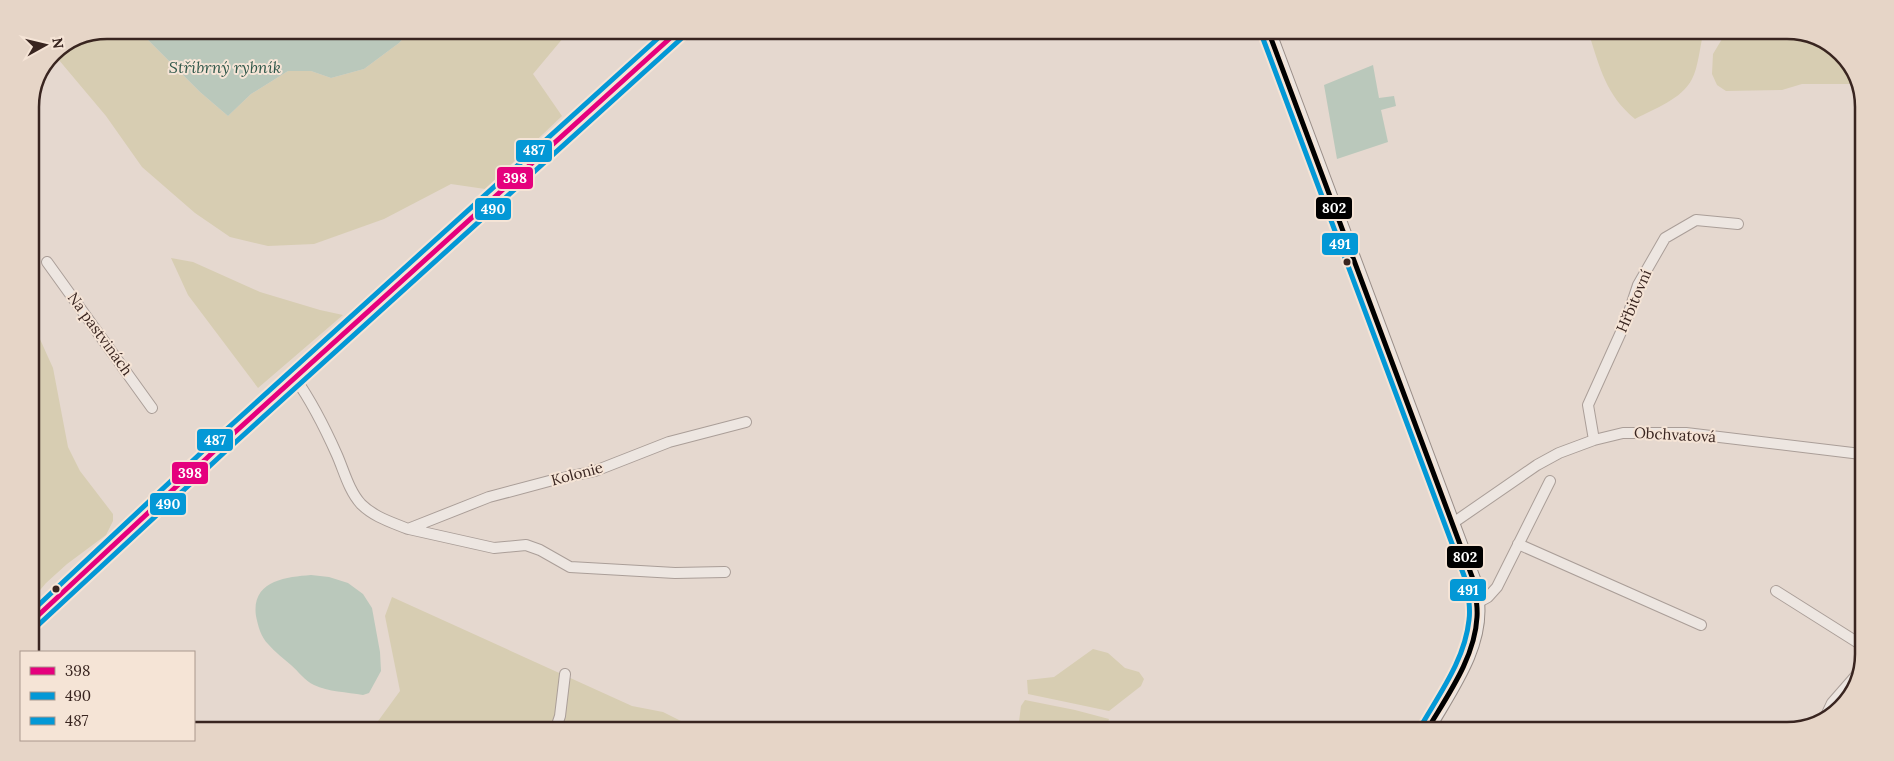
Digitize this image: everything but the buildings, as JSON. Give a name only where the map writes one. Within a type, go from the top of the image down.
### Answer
[{"type":"highway","points":[[39,608],[86,564],[119,539]]},
{"type":"highway","points":[[39,614],[119,539]]},
{"type":"main road","points":[[119,539],[669,39]]},
{"type":"street","points":[[1271,39],[1473,579],[1477,603],[1477,621],[1473,642],[1467,657],[1431,722]]},
{"type":"street","name":"Hřbitovní","points":[[1594,440],[1588,405],[1626,321],[1638,285],[1665,238],[1696,220],[1738,224]]},
{"type":"street","name":"Na pastvinách","points":[[47,262],[152,408]]},
{"type":"street","points":[[295,378],[306,393],[326,429],[351,488],[361,503],[379,518],[408,528],[494,548],[526,545],[540,550],[570,567],[675,574],[725,572]]},
{"type":"street","name":"Kolonie","points":[[408,528],[489,497],[595,471],[669,442],[746,422]]},
{"type":"street","name":"Obchvatová","points":[[1453,523],[1537,465],[1559,453],[1594,440],[1623,433],[1686,433],[1855,453]]},
{"type":"street","points":[[1477,603],[1488,597],[1497,587],[1550,480]]},
{"type":"street","points":[[1518,544],[1702,625]]},
{"type":"street","points":[[1776,591],[1855,641]]},
{"type":"street","points":[[558,722],[565,674]]},
{"type":"street","points":[[1831,706],[1847,686]]},
{"type":"shaded area","points":[[147,39],[200,92],[228,116],[251,94],[288,71],[311,71],[331,78],[364,69],[403,39],[562,39],[533,74],[562,116],[485,189],[451,184],[384,219],[314,244],[268,246],[230,237],[195,213],[142,167],[106,116],[67,70],[70,70],[70,50],[94,40]]},
{"type":"shaded area","points":[[1591,39],[1702,39],[1696,69],[1692,79],[1682,92],[1667,103],[1635,119],[1617,100],[1601,70]]},
{"type":"shaded area","points":[[1722,39],[1800,40],[1825,50],[1832,56],[1841,65],[1851,84],[1802,84],[1782,90],[1726,91],[1717,85],[1712,74],[1713,54]]},
{"type":"shaded area","points":[[171,258],[193,262],[260,292],[343,315],[258,388],[188,295]]},
{"type":"shaded area","points":[[39,337],[53,368],[68,447],[80,471],[113,514],[113,521],[106,535],[67,564],[39,591]]},
{"type":"shaded area","points":[[392,597],[632,706],[663,712],[683,722],[377,722],[400,691],[385,616]]},
{"type":"shaded area","points":[[1093,649],[1108,653],[1125,668],[1139,672],[1144,679],[1141,686],[1109,711],[1028,694],[1027,680],[1054,677]]},
{"type":"shaded area","points":[[1025,700],[1109,719],[1108,722],[1019,722],[1021,706]]},
{"type":"water","name":"Stříbrný rybník","points":[[147,39],[403,39],[364,69],[331,78],[311,71],[288,71],[251,94],[228,116],[200,92]]},
{"type":"water","points":[[1373,65],[1379,98],[1394,96],[1396,106],[1381,110],[1388,142],[1337,159],[1324,85]]},
{"type":"water","points":[[311,575],[329,577],[348,583],[363,594],[372,608],[380,652],[381,671],[369,693],[363,695],[331,690],[311,683],[273,650],[262,635],[256,616],[256,604],[264,588],[272,583],[291,577]]},
{"type":"transit line","name":"487","points":[[39,605],[218,437],[657,39]]},
{"type":"transit line","name":"398","points":[[39,615],[223,443],[669,39]]},
{"type":"transit line","name":"490","points":[[39,624],[228,449],[681,39]]},
{"type":"transit line","name":"491","points":[[1263,39],[1466,581],[1470,615],[1467,634],[1451,675],[1423,722]]},
{"type":"transit line","name":"802","points":[[1271,39],[1473,579],[1477,612],[1471,647],[1459,676],[1432,722]]}]
